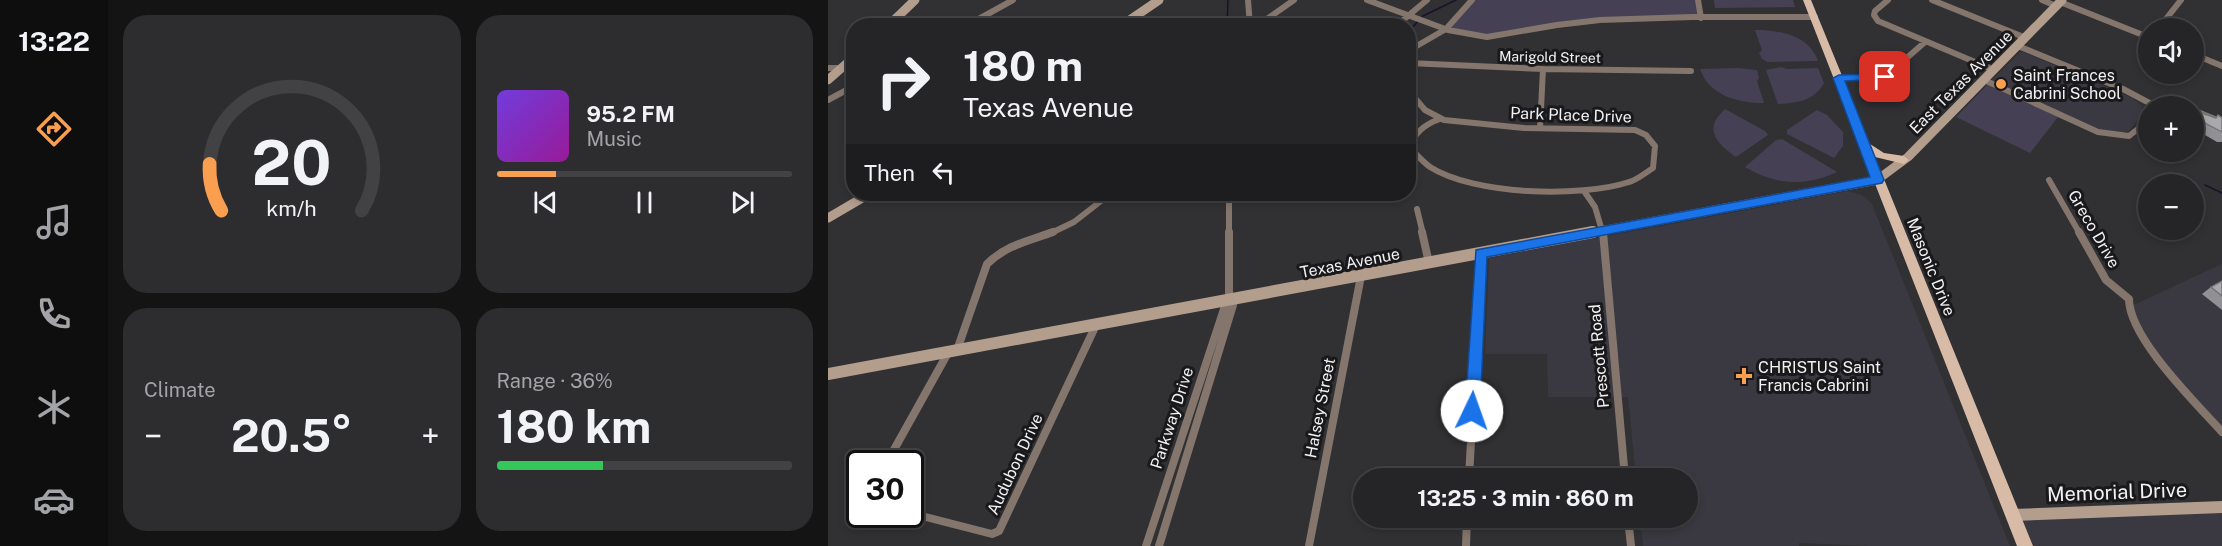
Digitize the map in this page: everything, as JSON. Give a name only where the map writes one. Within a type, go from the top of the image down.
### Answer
[{"type":"main road","name":"Masonic Drive","points":[[1808,0],[1877,180],[2025,546]]},
{"type":"main road","points":[[1864,145],[1886,158],[1904,160]]},
{"type":"street","points":[[896,18],[915,0]]},
{"type":"street","points":[[980,18],[1013,0]]},
{"type":"street","points":[[1133,18],[1159,0]]},
{"type":"street","points":[[1248,0],[1249,18]]},
{"type":"street","points":[[1270,17],[1294,0]]},
{"type":"street","points":[[1367,0],[1446,29],[1475,36],[1489,36],[1568,23],[1815,17]]},
{"type":"street","points":[[1408,18],[1427,0]]},
{"type":"street","points":[[1416,46],[1446,29],[1472,0]]},
{"type":"street","points":[[1698,0],[1701,18]]},
{"type":"street","points":[[1888,0],[1875,12],[1875,18],[1925,42],[1994,70]]},
{"type":"street","points":[[1932,0],[2026,38]]},
{"type":"street","points":[[2042,0],[2060,3],[2138,33]]},
{"type":"street","points":[[2167,18],[2181,0]]},
{"type":"street","name":"East Texas Avenue","points":[[1877,180],[1904,160],[2060,3]]},
{"type":"street","points":[[1839,78],[1885,77],[1925,42]]},
{"type":"street","points":[[2018,46],[2123,89],[2138,98]]},
{"type":"street","points":[[2204,59],[2222,66]]},
{"type":"street","name":"Marigold Street","points":[[1416,63],[1543,69],[1691,71]]},
{"type":"street","points":[[828,80],[846,64]]},
{"type":"street","points":[[828,68],[841,68]]},
{"type":"street","points":[[1540,128],[1543,69]]},
{"type":"street","points":[[1984,81],[2098,132],[2128,137],[2138,130]]},
{"type":"street","points":[[828,100],[846,90]]},
{"type":"street","name":"Park Place Drive","points":[[1416,100],[1424,109],[1440,118],[1497,126],[1632,129],[1647,136],[1656,147],[1657,160],[1655,167],[1640,178],[1602,188],[1557,193],[1513,190],[1476,184],[1436,171],[1421,162],[1416,156]]},
{"type":"street","points":[[1424,109],[1426,115],[1424,126]]},
{"type":"street","points":[[2204,114],[2221,120]]},
{"type":"street","points":[[1424,126],[1440,118]]},
{"type":"street","name":"Park Place Drive","points":[[1416,136],[1424,126]]},
{"type":"street","name":"Texas Avenue","points":[[828,374],[1877,180]]},
{"type":"street","name":"Greco Drive","points":[[2049,180],[2106,280],[2129,299],[2129,307],[2141,332],[2162,365],[2222,432]]},
{"type":"street","points":[[1595,207],[1602,188]]},
{"type":"street","name":"Prescott Road","points":[[1584,191],[1595,207],[1603,231],[1624,468]]},
{"type":"street","points":[[828,218],[857,201]]},
{"type":"street","points":[[894,450],[953,351],[987,264],[995,253],[1010,245],[1061,229],[1100,201]]},
{"type":"street","name":"Parkway Drive","points":[[1146,546],[1225,306],[1229,300],[1228,201]]},
{"type":"street","points":[[1418,209],[1429,263]]},
{"type":"street","points":[[1469,468],[1480,254]]},
{"type":"street","name":"Halsey Street","points":[[1309,546],[1361,276]]},
{"type":"street","name":"Parkway Drive","points":[[1159,546],[1233,305],[1229,300]]},
{"type":"street","name":"Audubon Drive","points":[[924,517],[992,534],[999,531],[1096,325]]},
{"type":"street","name":"Memorial Drive","points":[[2013,515],[2222,507]]},
{"type":"street","points":[[1466,546],[1467,528]]},
{"type":"street","points":[[1629,528],[1631,546]]},
{"type":"shaded area","points":[[1471,0],[1698,0],[1700,18],[1631,19],[1489,36],[1445,27]]},
{"type":"shaded area","points":[[1714,0],[1793,0],[1795,7],[1715,8]]},
{"type":"shaded area","points":[[1755,30],[1774,31],[1792,36],[1808,45],[1818,61],[1768,62],[1762,59],[1759,53],[1762,50]]},
{"type":"shaded area","points":[[2021,51],[2132,98],[2138,103],[2138,119],[2129,131],[2120,133],[2103,131],[1991,81]]},
{"type":"shaded area","points":[[1781,67],[1787,69],[1818,68],[1824,83],[1810,97],[1798,102],[1778,104],[1766,70]]},
{"type":"shaded area","points":[[1700,69],[1757,70],[1759,78],[1757,81],[1764,103],[1735,99],[1718,92],[1710,86]]},
{"type":"shaded area","points":[[1987,85],[2058,117],[2030,153],[1956,117]]},
{"type":"shaded area","points":[[1725,109],[1765,131],[1768,135],[1736,157],[1718,141],[1715,135],[1715,123]]},
{"type":"shaded area","points":[[1817,110],[1827,115],[1843,132],[1843,146],[1834,158],[1787,134],[1787,130]]},
{"type":"shaded area","points":[[1782,139],[1837,172],[1813,180],[1790,182],[1756,173],[1745,167],[1776,140]]},
{"type":"shaded area","name":"CHRISTUS Saint Francis Cabrini","points":[[1848,191],[1862,195],[1872,204],[2010,546],[1869,546],[1799,543],[1799,546],[1643,546],[1641,528],[1698,528],[1698,468],[1635,468],[1628,397],[1548,397],[1547,354],[1485,354],[1489,258]]},
{"type":"shaded area","points":[[2222,264],[2222,432],[2162,365],[2129,307]]},
{"type":"shaded area","points":[[2222,507],[2222,546],[2025,546],[2013,515]]},
{"type":"building","points":[[2204,114],[2216,118],[2218,115],[2222,118],[2222,132],[2204,123]]},
{"type":"building","points":[[2222,281],[2222,296],[2211,287]]},
{"type":"waterway","points":[[1227,18],[1228,0]]},
{"type":"waterway","points":[[1416,23],[1423,16],[1456,0]]},
{"type":"waterway","points":[[2205,185],[2222,193]]},
{"type":"place","name":"Saint Frances Cabrini School","points":[[2001,84]]},
{"type":"place","name":"CHRISTUS Saint Francis Cabrini","points":[[1744,376]]},
{"type":"route","points":[[1472,411],[1480,254],[1877,180],[1839,78],[1885,77]]}]
